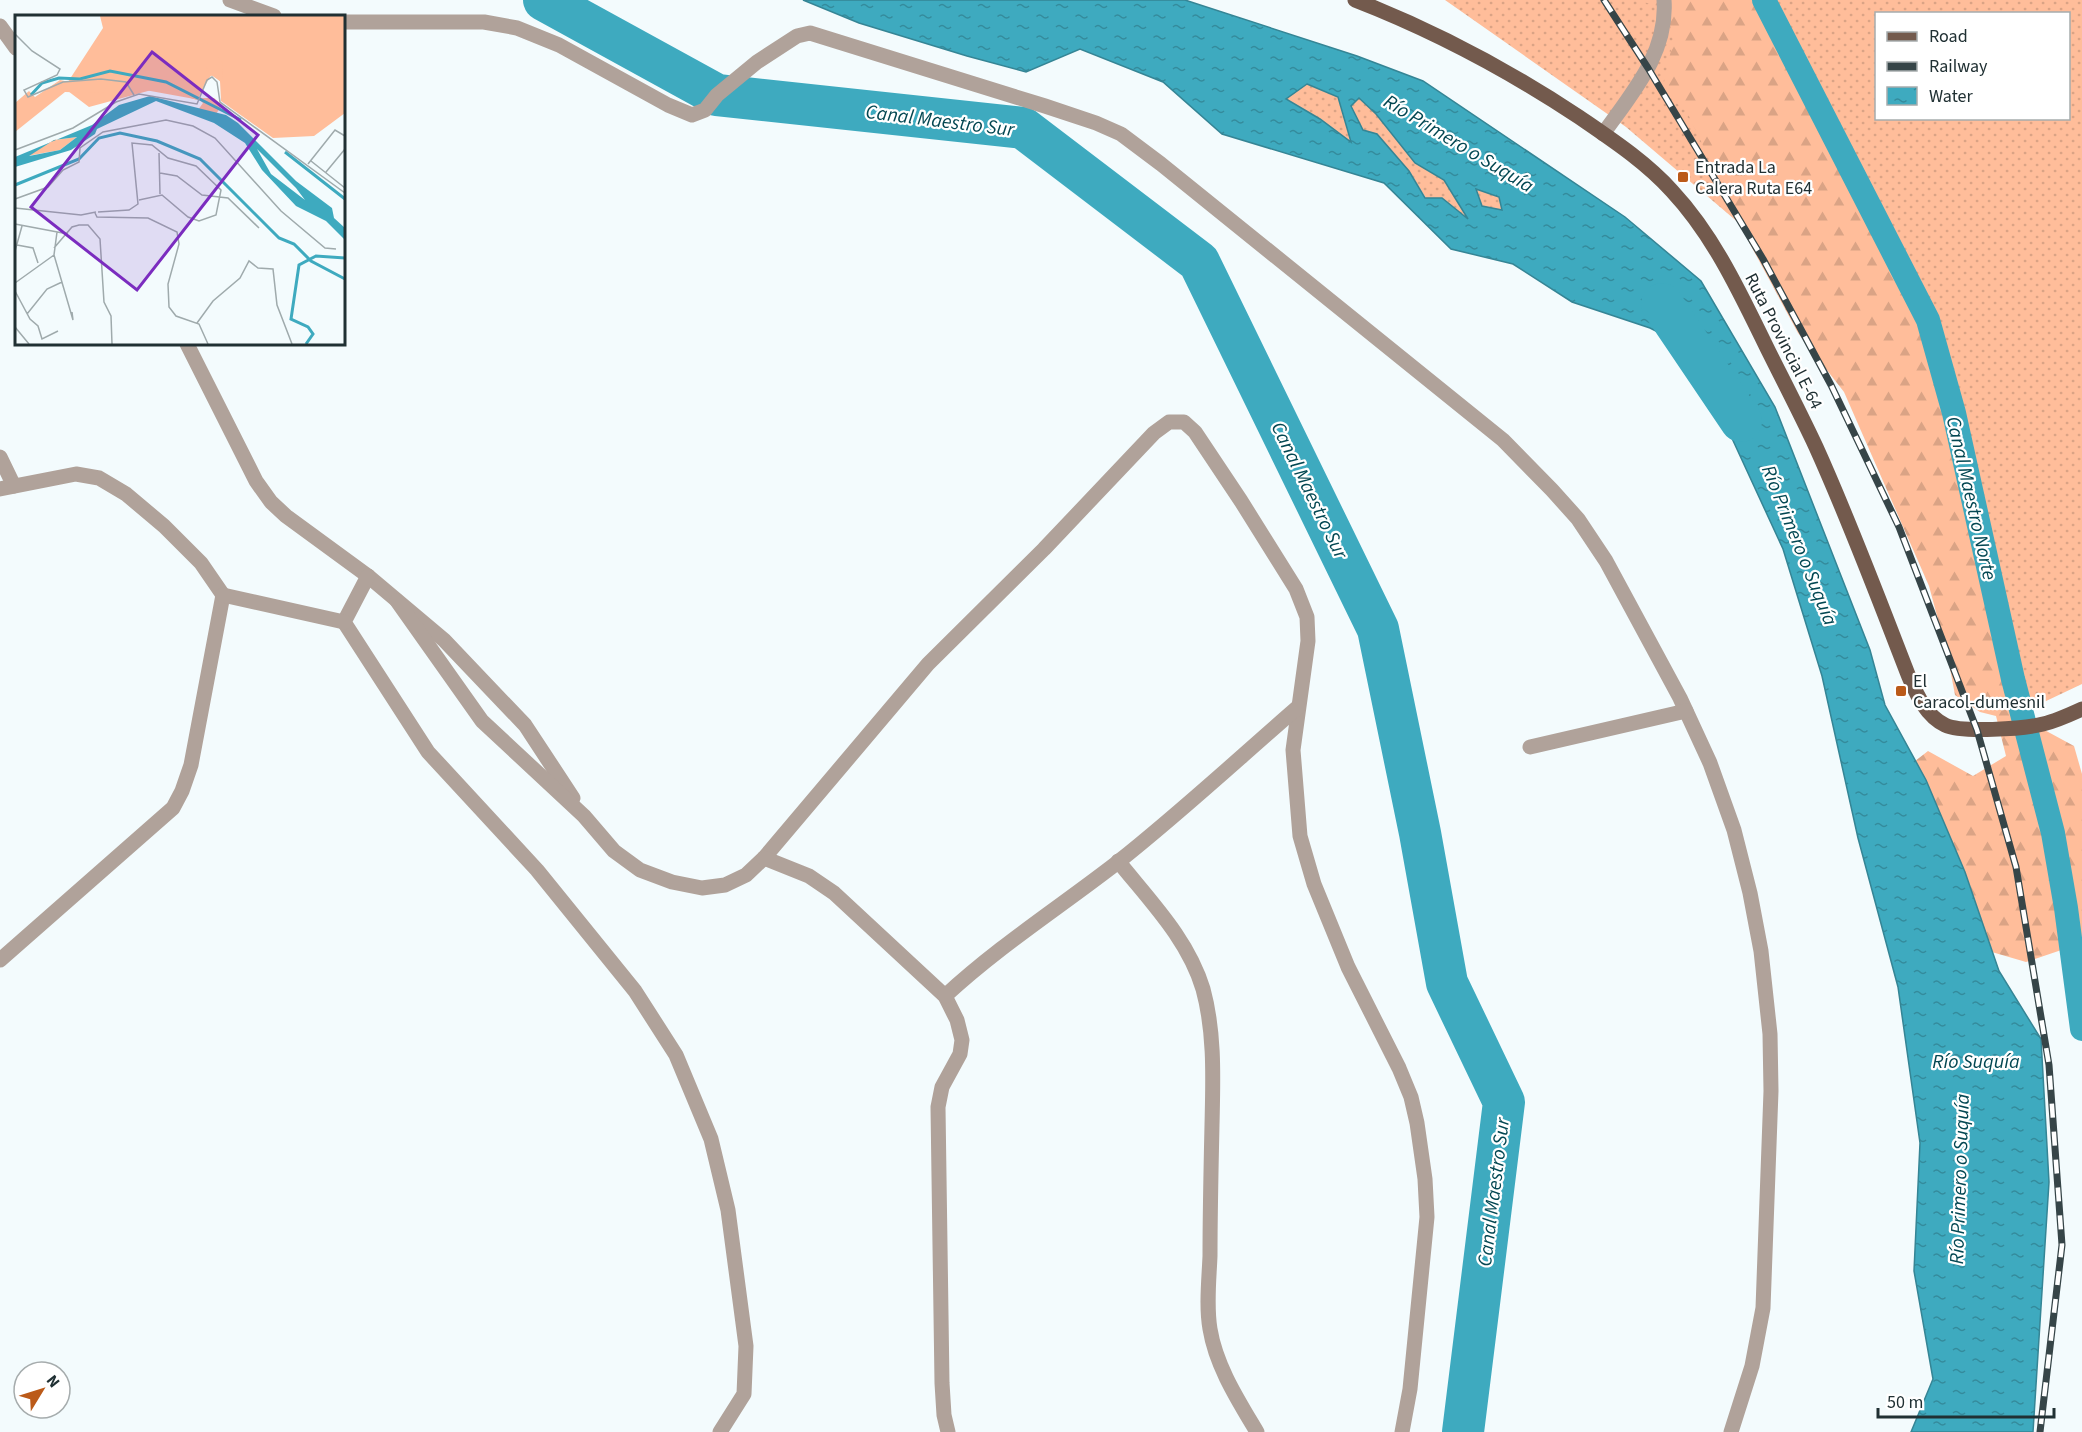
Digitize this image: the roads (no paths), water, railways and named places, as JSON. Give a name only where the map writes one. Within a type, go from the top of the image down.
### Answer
[{"type":"main road","name":"Ruta Provincial E-64","points":[[1355,0],[1436,33],[1524,81],[1603,134],[1652,171],[1688,209],[1716,252],[1750,314],[1816,447],[1909,677],[1925,707],[1945,725],[1969,730],[2040,725],[2082,709]]},
{"type":"street","points":[[230,0],[271,15]]},
{"type":"street","points":[[1603,134],[1648,68],[1660,44],[1665,16],[1664,0]]},
{"type":"street","points":[[345,22],[484,22],[517,28],[559,45],[668,105],[692,115],[705,110],[717,95],[757,62],[797,36],[810,33],[1096,123],[1121,134],[1188,186],[1503,440],[1578,519],[1606,561],[1686,711],[1710,763],[1734,830],[1750,894],[1761,951],[1770,1034],[1771,1091],[1763,1308],[1752,1366],[1731,1432]]},
{"type":"street","points":[[0,26],[15,47]]},
{"type":"street","points":[[188,345],[256,481],[271,502],[286,516],[368,576],[444,639],[525,725],[584,816]]},
{"type":"street","points":[[397,601],[482,721],[584,816],[614,850],[640,870],[672,882],[702,888],[725,885],[746,875],[764,858],[928,664],[1044,549],[1154,433],[1169,422],[1184,422],[1195,432],[1296,589],[1307,617],[1308,640],[1293,750],[1300,836],[1314,884],[1348,967],[1399,1068],[1411,1097],[1417,1123],[1425,1179],[1426,1218],[1410,1389],[1402,1432]]},
{"type":"street","points":[[0,457],[7,488],[76,474],[99,478],[126,494],[164,526],[201,563],[223,596],[344,622],[428,752],[537,870],[635,991],[676,1055],[711,1139],[728,1210],[746,1346],[744,1394],[720,1432]]},
{"type":"street","points":[[344,622],[368,576]]},
{"type":"street","points":[[0,960],[173,808],[191,765],[223,596]]},
{"type":"street","points":[[945,996],[1024,930],[1118,861],[1298,707]]},
{"type":"street","points":[[1530,747],[1686,711]]},
{"type":"street","points":[[764,858],[809,876],[834,893],[945,996],[957,1020],[962,1040],[960,1054],[942,1087],[938,1107],[942,1383],[944,1415],[948,1432]]},
{"type":"street","points":[[1118,861],[1178,935],[1202,988],[1210,1023],[1213,1072],[1210,1329],[1218,1358],[1232,1389],[1257,1432]]},
{"type":"water","name":"Río Suquía","points":[[803,0],[1185,0],[1357,56],[1423,81],[1625,217],[1701,281],[1775,407],[1870,650],[1885,705],[1926,780],[1965,872],[1999,971],[2041,1039],[2049,1182],[2033,1432],[1911,1432],[1933,1379],[1914,1271],[1920,1143],[1898,987],[1858,838],[1822,676],[1783,549],[1730,434],[1703,355],[1650,328],[1572,302],[1513,264],[1451,249],[1384,183],[1222,134],[1163,82],[1080,49],[1026,72],[859,23]],"holes":[[[1307,84],[1338,97],[1351,142],[1320,119],[1286,99]],[[1359,98],[1376,114],[1415,163],[1444,180],[1468,219],[1442,198],[1425,198],[1409,171],[1377,134],[1363,130],[1351,106]],[[1476,189],[1499,197],[1502,210],[1482,206]]]},
{"type":"waterway","name":"Canal Maestro Sur","points":[[544,0],[717,95],[1023,128],[1199,262],[1378,629],[1420,833],[1447,983],[1504,1102],[1463,1432]]},
{"type":"waterway","name":"Canal Maestro Norte","points":[[1764,0],[1928,320],[1954,413],[2013,679],[2053,833],[2066,908],[2082,1029]]},
{"type":"waterway","name":"Río Primero o Suquía","points":[[1662,304],[1741,421]]},
{"type":"railway","points":[[1604,0],[1648,68],[1763,259],[1831,385],[1899,527],[1977,730],[2016,867],[2049,1065],[2062,1245],[2040,1432]]},
{"type":"place","name":"Entrada La Calera Ruta E64","points":[[1683,177]]},
{"type":"place","name":"El Caracol-dumesnil","points":[[1901,691]]}]
